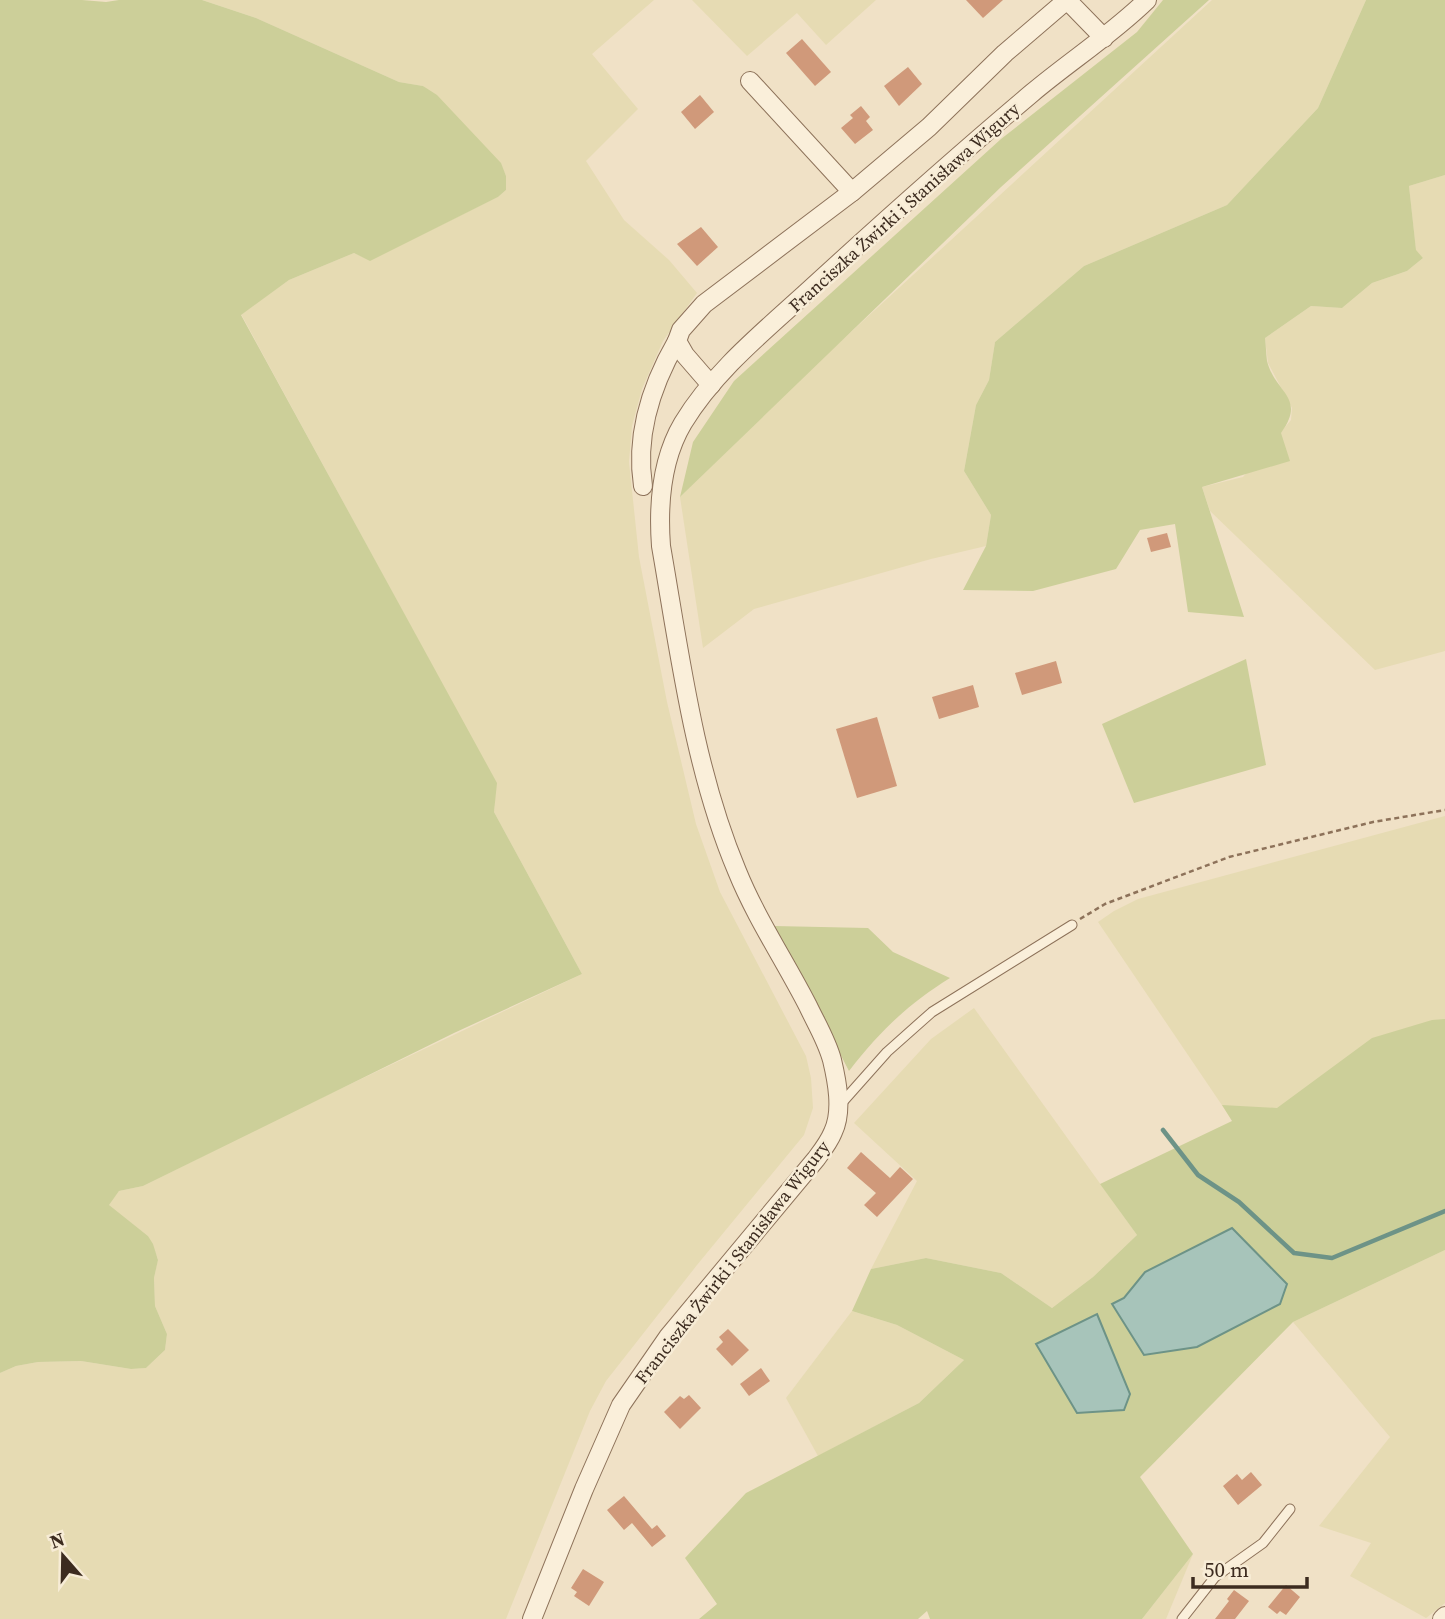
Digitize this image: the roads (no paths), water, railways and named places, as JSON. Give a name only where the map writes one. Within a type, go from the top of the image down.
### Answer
[{"type":"street","points":[[643,486],[640,469],[649,397],[681,330],[704,304],[852,192],[929,127],[1005,53],[1067,0],[1104,38]]},
{"type":"street","name":"Franciszka Żwirki i Stanisława Wigury","points":[[532,1619],[621,1405],[668,1337],[816,1159],[833,1133],[838,1117],[831,1058],[820,1030],[747,894],[726,844],[695,727],[665,572],[659,524],[666,463],[682,424],[734,359],[946,166],[1049,78],[1104,38],[1147,0]]},
{"type":"street","points":[[750,81],[852,192]]},
{"type":"street","points":[[677,341],[685,355],[711,385]]},
{"type":"lane","points":[[838,1107],[887,1052],[932,1012],[1072,925]]},
{"type":"lane","points":[[1182,1619],[1215,1577],[1262,1543],[1290,1509]]},
{"type":"water","points":[[1232,1228],[1287,1284],[1280,1304],[1197,1347],[1144,1355],[1112,1304],[1124,1298],[1145,1272]]},
{"type":"water","points":[[1097,1314],[1130,1394],[1124,1410],[1077,1413],[1036,1344]]},
{"type":"waterway","points":[[1163,1130],[1198,1175],[1239,1202],[1294,1253],[1332,1258],[1445,1211]]}]
